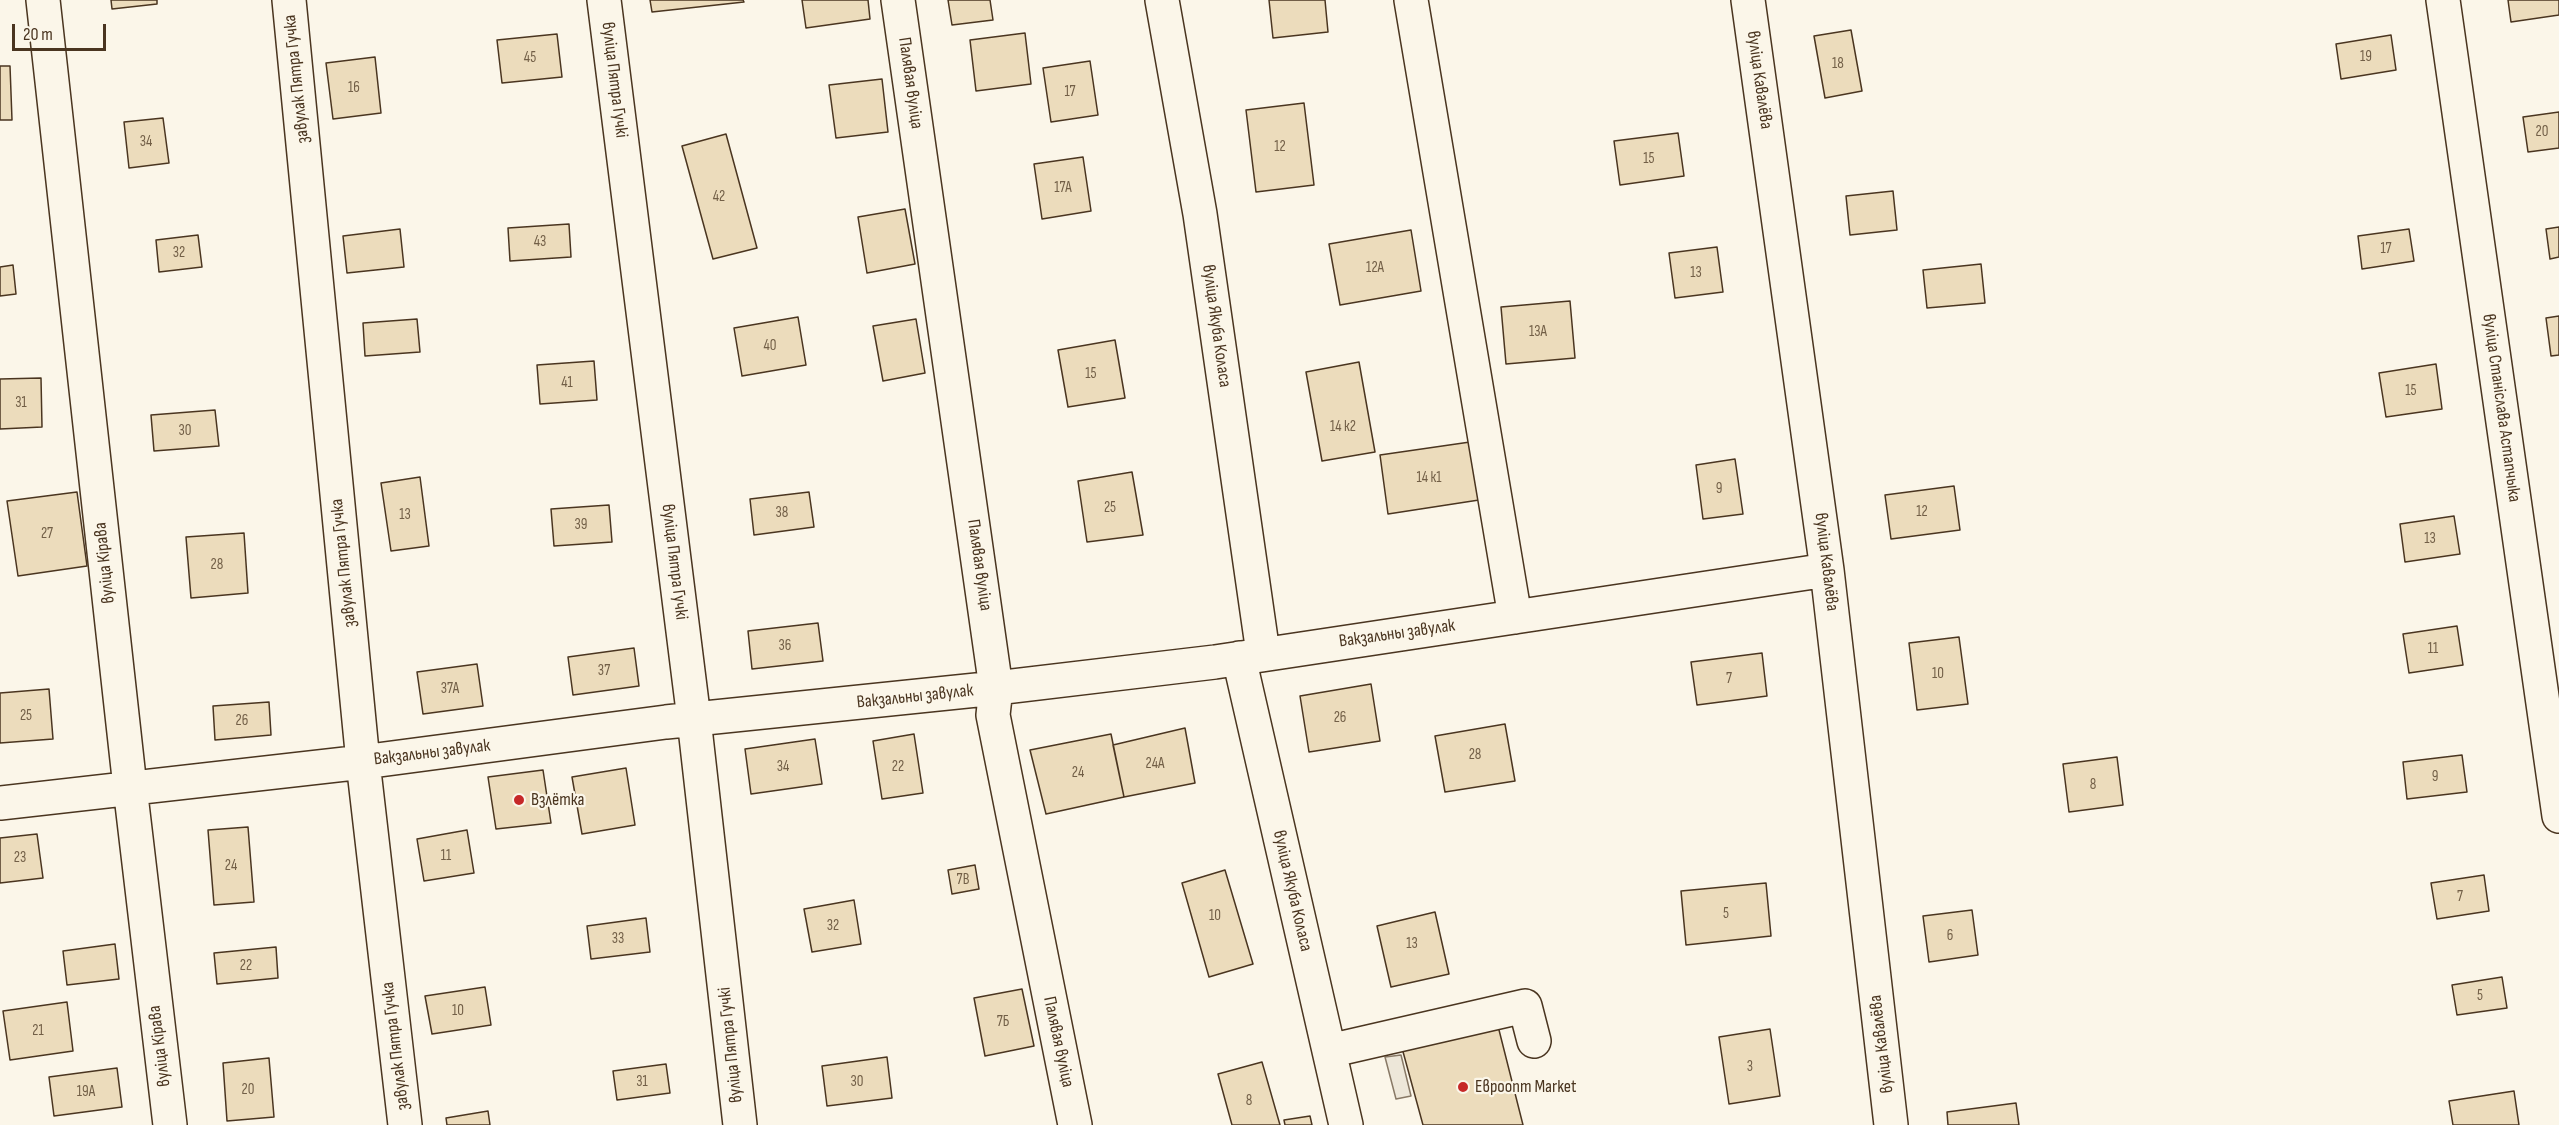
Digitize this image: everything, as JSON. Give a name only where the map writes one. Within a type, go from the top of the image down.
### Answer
[{"type":"street","name":"вуліца Кірава","points":[[43,0],[130,787],[170,1125]]},
{"type":"street","name":"завулак Пятра Гучка","points":[[290,0],[363,762],[405,1125]]},
{"type":"street","name":"вуліца Пятра Гучкі","points":[[604,0],[694,719],[740,1125]]},
{"type":"street","name":"Палявая вуліца","points":[[898,0],[996,688],[993,715],[1000,761],[1075,1125]]},
{"type":"street","name":"вуліца Якуба Коласа","points":[[1162,0],[1200,214],[1251,656],[1329,1051],[1346,1125]]},
{"type":"street","points":[[1411,0],[1515,617]]},
{"type":"street","name":"вуліца Кавалёва","points":[[1748,0],[1827,570],[1891,1125]]},
{"type":"street","name":"вуліца Станіслава Астапчыка","points":[[2444,0],[2559,816]]},
{"type":"street","name":"Вакзальны завулак","points":[[0,803],[363,762],[694,719],[996,688],[1251,656],[1827,570]]},
{"type":"street","points":[[1329,1051],[1525,1006],[1534,1041]]},
{"type":"shaded area","points":[[1401,1055],[1411,1096],[1396,1099],[1385,1057]]},
{"type":"building","points":[[111,0],[157,0],[157,4],[112,9]]},
{"type":"building","points":[[650,0],[743,0],[744,2],[652,12]]},
{"type":"building","points":[[802,0],[868,0],[870,19],[806,28]]},
{"type":"building","points":[[948,0],[990,0],[993,20],[952,25]]},
{"type":"building","points":[[1269,0],[1325,0],[1328,32],[1273,38]]},
{"type":"building","points":[[2508,0],[2559,0],[2559,15],[2511,22]]},
{"type":"building","points":[[1851,30],[1862,91],[1825,98],[1814,36]]},
{"type":"building","points":[[1025,33],[1031,84],[976,91],[970,40]]},
{"type":"building","points":[[557,34],[562,77],[502,83],[497,40]]},
{"type":"building","points":[[2391,35],[2396,70],[2341,79],[2336,44]]},
{"type":"building","points":[[375,57],[381,113],[333,119],[326,63]]},
{"type":"building","points":[[1090,61],[1098,115],[1051,122],[1043,68]]},
{"type":"building","points":[[0,66],[10,66],[12,120],[0,120]]},
{"type":"building","points":[[882,79],[888,132],[836,138],[829,85]]},
{"type":"building","points":[[1304,103],[1314,185],[1256,192],[1246,110]]},
{"type":"building","points":[[2559,112],[2559,148],[2528,152],[2523,117]]},
{"type":"building","points":[[163,118],[169,163],[129,168],[124,122]]},
{"type":"building","points":[[1678,133],[1684,176],[1620,185],[1614,141]]},
{"type":"building","points":[[726,134],[757,248],[713,259],[682,146]]},
{"type":"building","points":[[1083,157],[1091,211],[1042,219],[1034,164]]},
{"type":"building","points":[[1893,191],[1897,230],[1850,235],[1846,196]]},
{"type":"building","points":[[905,209],[915,264],[867,273],[858,217]]},
{"type":"building","points":[[569,224],[571,257],[510,261],[508,228]]},
{"type":"building","points":[[2559,227],[2559,257],[2550,259],[2546,229]]},
{"type":"building","points":[[400,229],[404,267],[347,273],[343,236]]},
{"type":"building","points":[[2409,229],[2414,261],[2362,269],[2358,236]]},
{"type":"building","points":[[1411,230],[1421,291],[1340,305],[1329,244]]},
{"type":"building","points":[[198,235],[202,267],[159,272],[156,240]]},
{"type":"building","points":[[1717,247],[1723,292],[1675,298],[1669,253]]},
{"type":"building","points":[[1981,264],[1985,303],[1927,308],[1923,270]]},
{"type":"building","points":[[13,265],[16,294],[0,296],[0,267]]},
{"type":"building","points":[[1570,301],[1575,358],[1506,364],[1501,307]]},
{"type":"building","points":[[2559,316],[2559,355],[2551,356],[2546,318]]},
{"type":"building","points":[[798,317],[806,365],[742,376],[734,328]]},
{"type":"building","points":[[417,319],[420,352],[365,356],[363,323]]},
{"type":"building","points":[[916,319],[925,373],[883,381],[873,326]]},
{"type":"building","points":[[1115,340],[1125,398],[1068,407],[1058,350]]},
{"type":"building","points":[[594,361],[597,400],[540,404],[537,365]]},
{"type":"building","points":[[1359,362],[1375,452],[1322,461],[1306,372]]},
{"type":"building","points":[[2436,364],[2442,409],[2386,417],[2379,373]]},
{"type":"building","points":[[41,378],[42,427],[0,429],[0,379]]},
{"type":"building","points":[[215,410],[219,446],[154,451],[151,415]]},
{"type":"building","points":[[1470,442],[1479,500],[1388,514],[1380,455]]},
{"type":"building","points":[[1735,459],[1743,514],[1703,519],[1696,465]]},
{"type":"building","points":[[1132,472],[1143,535],[1087,542],[1078,481]]},
{"type":"building","points":[[420,477],[429,546],[391,551],[381,483]]},
{"type":"building","points":[[1954,486],[1960,530],[1891,539],[1885,495]]},
{"type":"building","points":[[77,492],[87,566],[18,576],[7,501]]},
{"type":"building","points":[[809,492],[814,527],[754,535],[750,499]]},
{"type":"building","points":[[609,505],[612,542],[554,546],[551,509]]},
{"type":"building","points":[[2454,516],[2460,554],[2405,562],[2400,524]]},
{"type":"building","points":[[244,533],[248,593],[191,598],[186,537]]},
{"type":"building","points":[[818,623],[823,661],[752,669],[748,631]]},
{"type":"building","points":[[2457,626],[2463,665],[2409,673],[2403,634]]},
{"type":"building","points":[[1959,637],[1968,704],[1917,710],[1909,643]]},
{"type":"building","points":[[634,648],[639,686],[573,695],[568,657]]},
{"type":"building","points":[[1762,653],[1767,696],[1697,705],[1691,662]]},
{"type":"building","points":[[477,664],[483,706],[423,714],[417,672]]},
{"type":"building","points":[[1371,684],[1380,741],[1309,752],[1300,696]]},
{"type":"building","points":[[49,689],[53,739],[0,743],[0,693]]},
{"type":"building","points":[[269,702],[271,735],[215,740],[213,706]]},
{"type":"building","points":[[1505,724],[1515,781],[1445,792],[1435,736]]},
{"type":"building","points":[[1185,728],[1195,783],[1124,797],[1113,745]]},
{"type":"building","points":[[914,734],[923,793],[882,799],[873,741]]},
{"type":"building","points":[[1111,734],[1124,797],[1046,814],[1030,750]]},
{"type":"building","points":[[815,739],[822,784],[751,794],[745,749]]},
{"type":"building","points":[[2462,755],[2467,792],[2407,799],[2403,762]]},
{"type":"building","points":[[2117,757],[2123,805],[2069,812],[2063,764]]},
{"type":"building","points":[[626,768],[635,825],[582,834],[572,777]]},
{"type":"building","name":"Взлётка","points":[[543,770],[551,823],[496,829],[488,777]]},
{"type":"building","points":[[248,827],[254,902],[214,905],[208,830]]},
{"type":"building","points":[[467,830],[474,873],[424,881],[417,839]]},
{"type":"building","points":[[37,834],[43,878],[0,883],[0,838]]},
{"type":"building","points":[[975,865],[979,889],[952,894],[948,870]]},
{"type":"building","points":[[1225,870],[1253,964],[1209,977],[1182,883]]},
{"type":"building","points":[[2484,875],[2489,911],[2437,919],[2431,883]]},
{"type":"building","points":[[1766,883],[1771,936],[1686,945],[1681,891]]},
{"type":"building","points":[[854,900],[861,944],[812,952],[804,909]]},
{"type":"building","points":[[1972,910],[1978,955],[1929,962],[1923,916]]},
{"type":"building","points":[[1435,912],[1449,974],[1391,987],[1377,926]]},
{"type":"building","points":[[646,918],[650,952],[591,959],[587,926]]},
{"type":"building","points":[[115,944],[119,979],[67,985],[63,951]]},
{"type":"building","points":[[276,947],[278,978],[217,984],[214,953]]},
{"type":"building","points":[[2502,977],[2507,1008],[2457,1015],[2452,985]]},
{"type":"building","points":[[485,987],[491,1025],[432,1034],[425,996]]},
{"type":"building","points":[[1022,989],[1034,1046],[985,1056],[974,998]]},
{"type":"building","points":[[67,1002],[73,1051],[10,1060],[3,1011]]},
{"type":"building","name":"Евроопт Market","points":[[1498,1026],[1523,1125],[1423,1125],[1402,1048]]},
{"type":"building","points":[[1770,1029],[1780,1096],[1729,1104],[1719,1037]]},
{"type":"building","points":[[887,1057],[892,1098],[827,1106],[822,1066]]},
{"type":"building","points":[[269,1058],[274,1117],[227,1121],[223,1063]]},
{"type":"building","points":[[1262,1062],[1280,1125],[1232,1125],[1218,1074]]},
{"type":"building","points":[[666,1064],[670,1093],[617,1100],[613,1071]]},
{"type":"building","points":[[117,1068],[122,1107],[54,1116],[49,1077]]},
{"type":"building","points":[[2514,1091],[2519,1125],[2453,1125],[2449,1101]]},
{"type":"building","points":[[2016,1103],[2019,1125],[1948,1125],[1947,1112]]},
{"type":"building","points":[[488,1111],[490,1125],[447,1125],[446,1118]]},
{"type":"building","points":[[1310,1116],[1312,1125],[1285,1125],[1284,1120]]},
{"type":"place","name":"Взлётка","points":[[519,800]]},
{"type":"place","name":"Евроопт Market","points":[[1463,1087]]}]
